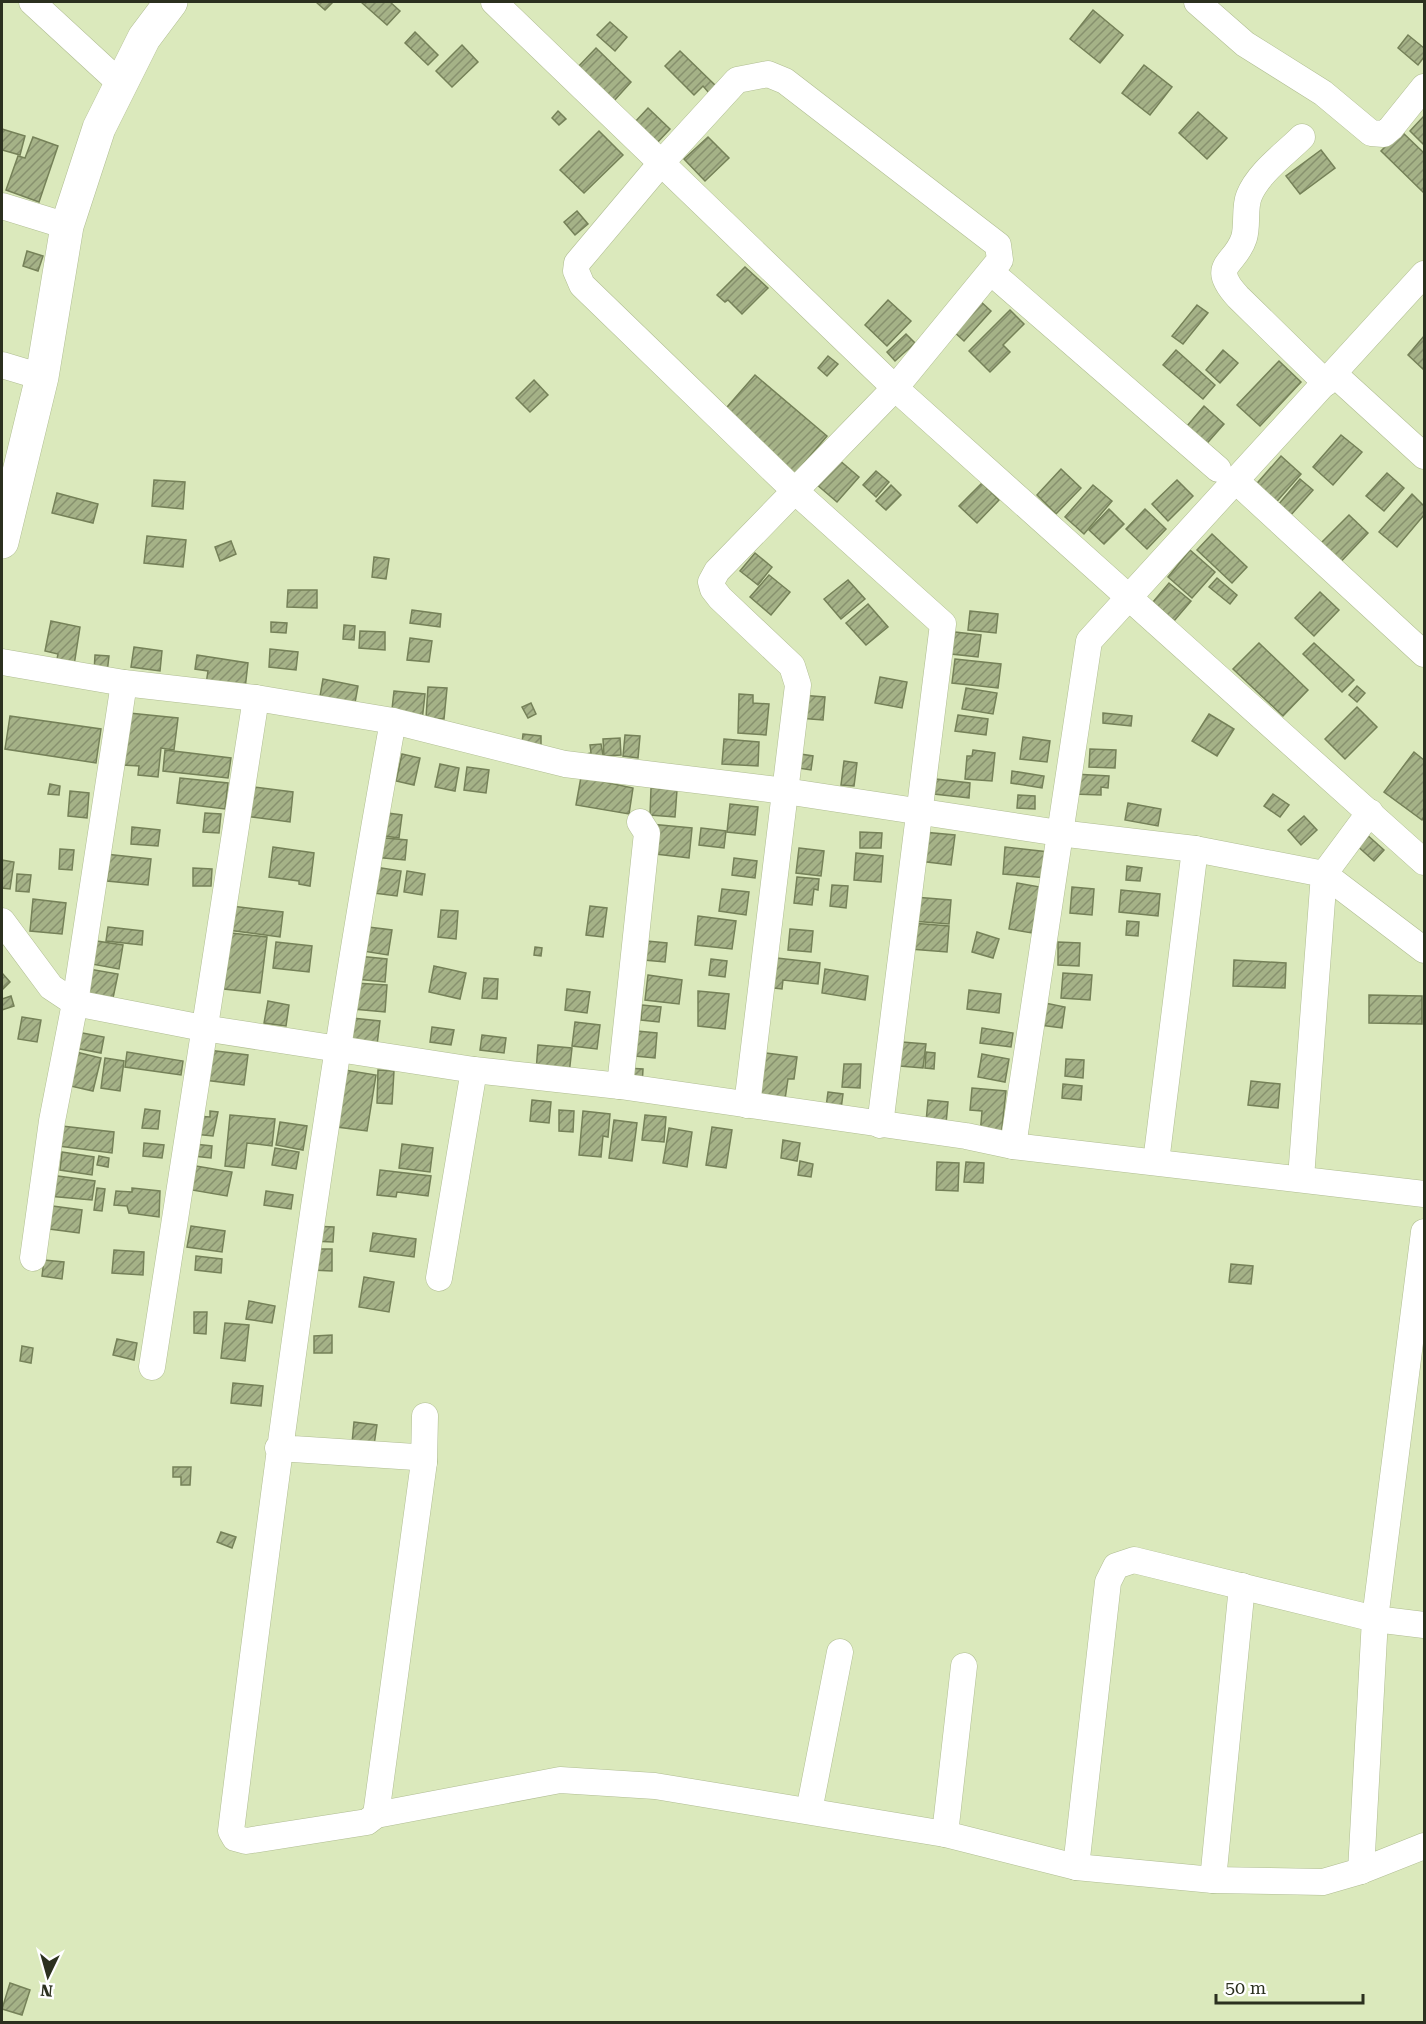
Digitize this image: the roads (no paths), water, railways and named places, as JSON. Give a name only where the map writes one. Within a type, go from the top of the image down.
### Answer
[{"type":"main road","points":[[2,542],[6,499],[42,377],[67,226],[99,128],[144,38],[171,2]]},
{"type":"street","points":[[32,2],[121,84]]},
{"type":"street","points":[[494,2],[895,388],[1425,862]]},
{"type":"street","points":[[1197,2],[1245,44],[1323,93],[1371,133],[1384,134],[1425,87]]},
{"type":"street","points":[[747,1105],[798,685],[792,666],[720,598],[711,582],[717,571],[796,492],[895,388],[992,273],[1000,260],[998,245],[785,81],[768,74],[737,80],[662,162],[578,263],[576,271],[582,285],[796,492],[943,624],[880,1125]]},
{"type":"street","points":[[1302,137],[1264,174],[1248,197],[1244,239],[1223,274],[1226,284],[1330,378],[1425,456]]},
{"type":"street","points":[[2,206],[67,226]]},
{"type":"street","points":[[992,273],[1227,475],[1425,654]]},
{"type":"street","points":[[1013,1146],[1089,641],[1129,599],[1227,475],[1330,378],[1425,274]]},
{"type":"street","points":[[2,365],[42,377]]},
{"type":"street","points":[[2,662],[124,682],[256,698],[393,721],[565,764],[785,791],[921,810],[1059,833],[1195,849],[1324,874],[1425,950]]},
{"type":"street","points":[[33,1258],[52,1122],[75,1003],[124,682]]},
{"type":"street","points":[[152,1367],[256,698]]},
{"type":"street","points":[[393,721],[335,1049],[278,1448],[231,1831],[235,1838],[246,1841],[367,1822],[376,1815],[560,1780],[655,1786],[945,1834],[1076,1867],[1214,1880],[1323,1882],[1361,1871],[1425,1846]]},
{"type":"street","points":[[1302,1178],[1324,874],[1370,812]]},
{"type":"street","points":[[620,1086],[647,833],[640,822]]},
{"type":"street","points":[[1156,1162],[1195,849]]},
{"type":"street","points":[[2,921],[51,987],[75,1003],[204,1028],[474,1070],[620,1086],[1013,1146],[1425,1194]]},
{"type":"street","points":[[439,1278],[474,1070]]},
{"type":"street","points":[[1361,1871],[1375,1619],[1425,1232]]},
{"type":"street","points":[[376,1815],[424,1462],[425,1416]]},
{"type":"street","points":[[278,1448],[414,1456],[424,1462]]},
{"type":"street","points":[[1076,1867],[1106,1595],[1116,1566],[1134,1560],[1375,1619],[1425,1625]]},
{"type":"street","points":[[1214,1880],[1242,1586]]},
{"type":"street","points":[[809,1811],[840,1652]]},
{"type":"street","points":[[945,1834],[964,1666]]}]
